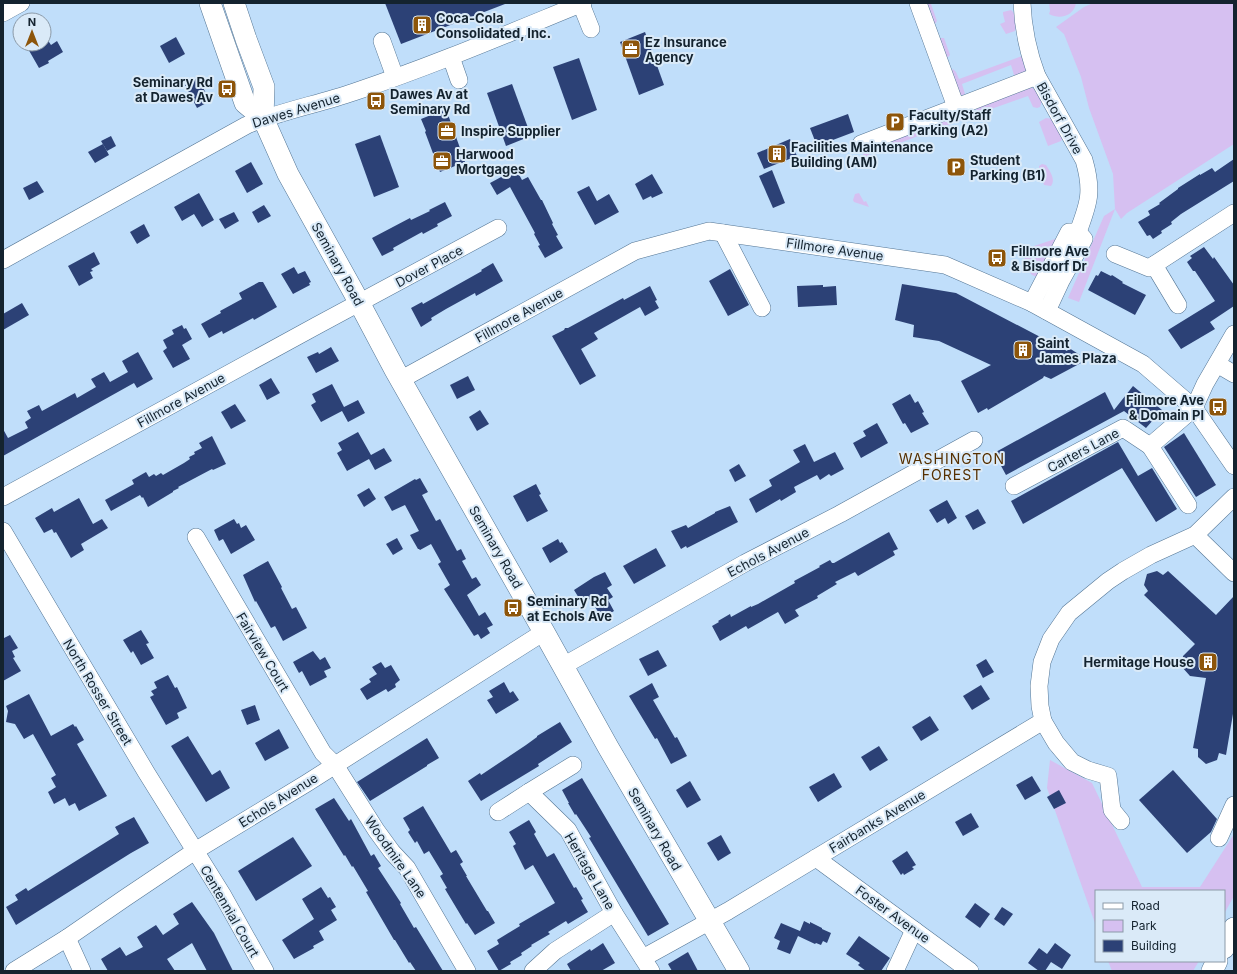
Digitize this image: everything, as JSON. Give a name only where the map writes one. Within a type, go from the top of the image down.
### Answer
[{"type":"main road","name":"Seminary Road","points":[[210,3],[244,103],[263,118]]},
{"type":"main road","name":"Seminary Road","points":[[234,3],[264,87],[263,118],[288,174],[400,380],[616,760],[739,971]]},
{"type":"main road","points":[[1225,946],[1234,928]]},
{"type":"main road","points":[[1212,971],[1216,962]]},
{"type":"street","points":[[3,14],[21,3]]},
{"type":"street","points":[[582,3],[591,29]]},
{"type":"street","name":"Dawes Avenue","points":[[3,260],[244,126],[263,118],[354,92],[451,57],[582,3]]},
{"type":"street","points":[[918,3],[956,107]]},
{"type":"street","name":"Bisdorf Drive","points":[[1022,3],[1026,38],[1037,76],[1084,160],[1088,174],[1089,196],[1078,232],[1069,232],[1040,307]]},
{"type":"street","points":[[382,41],[395,77]]},
{"type":"street","points":[[451,57],[459,80]]},
{"type":"street","points":[[861,144],[1037,76]]},
{"type":"street","points":[[1115,254],[1149,268],[1234,213]]},
{"type":"street","name":"Dover Place","points":[[359,303],[498,228]]},
{"type":"street","name":"Fillmore Avenue","points":[[400,380],[635,251],[709,231],[945,265],[1040,307],[1143,364],[1194,408],[1234,466]]},
{"type":"street","points":[[724,233],[762,308]]},
{"type":"street","points":[[1154,265],[1178,305]]},
{"type":"street","name":"Fillmore Avenue","points":[[3,497],[359,303]]},
{"type":"street","points":[[1150,446],[1194,408],[1234,334]]},
{"type":"street","points":[[1217,364],[1234,374]]},
{"type":"street","name":"Carters Lane","points":[[1014,486],[1123,428],[1150,446],[1188,505]]},
{"type":"street","name":"Echols Avenue","points":[[563,666],[745,564],[840,514],[974,440]]},
{"type":"street","points":[[1121,821],[1112,810],[1108,776],[1088,770],[1072,762],[1056,743],[1043,721],[1040,706],[1039,686],[1042,662],[1050,639],[1069,612],[1108,581],[1151,556],[1195,535],[1234,497]]},
{"type":"street","name":"North Rosser Street","points":[[3,531],[146,772],[195,851]]},
{"type":"street","points":[[1195,535],[1234,573]]},
{"type":"street","name":"Fairview Court","points":[[196,537],[323,753],[335,765]]},
{"type":"street","name":"Echols Avenue","points":[[14,971],[67,938],[195,851],[335,765],[544,632]]},
{"type":"street","name":"Fairbanks Avenue","points":[[710,921],[1043,721]]},
{"type":"street","name":"Woodmire Lane","points":[[335,765],[376,830],[392,852],[407,868],[467,971]]},
{"type":"street","points":[[498,812],[573,765]]},
{"type":"street","name":"Heritage Lane","points":[[529,792],[568,830],[614,913],[647,965],[710,921]]},
{"type":"street","points":[[1219,838],[1234,805]]},
{"type":"street","name":"Centennial Court","points":[[195,851],[222,894],[265,971]]},
{"type":"street","name":"Foster Avenue","points":[[816,858],[970,971]]},
{"type":"street","points":[[533,971],[555,951],[614,913]]},
{"type":"street","points":[[896,971],[914,930]]},
{"type":"street","points":[[67,938],[82,971]]},
{"type":"green space","points":[[927,3],[931,4],[937,21],[935,24],[932,23],[926,6]]},
{"type":"green space","points":[[1049,3],[1076,3],[1075,7],[1069,14],[1058,17],[1049,14]]},
{"type":"green space","points":[[1093,3],[1234,3],[1234,144],[1127,213],[1121,219],[1115,209],[1113,174],[1089,108],[1081,77],[1064,34],[1056,27],[1084,7]]},
{"type":"green space","points":[[1011,10],[1015,17],[1016,28],[1015,31],[1006,34],[1000,24],[1005,22],[1003,12]]},
{"type":"green space","points":[[944,38],[950,55],[947,58],[945,57],[939,40]]},
{"type":"green space","points":[[1022,56],[1027,72],[1014,75],[1011,65],[962,84],[965,94],[959,95],[950,73],[953,69],[959,79]]},
{"type":"green space","points":[[1031,87],[1037,91],[1042,101],[1040,107],[1033,107],[1028,96],[977,114],[976,108]]},
{"type":"green space","points":[[970,111],[973,116],[938,129],[937,123]]},
{"type":"green space","points":[[1046,118],[1053,119],[1063,137],[1061,141],[1048,146],[1039,122]]},
{"type":"green space","points":[[932,126],[934,130],[868,155],[873,170],[868,168],[863,152]]},
{"type":"green space","points":[[1042,164],[1046,165],[1052,176],[1053,181],[1051,186],[1044,185],[1039,168]]},
{"type":"green space","points":[[859,193],[869,207],[854,202],[853,200],[855,194]]},
{"type":"green space","points":[[1115,209],[1079,302],[1068,298],[1104,216]]},
{"type":"green space","points":[[1057,239],[1037,277],[1032,275],[1024,266],[1025,256],[1034,246]]},
{"type":"green space","points":[[1050,760],[1092,783],[1142,887],[1200,887],[1234,834],[1234,896],[1225,912],[1225,890],[1095,890],[1095,923],[1047,788]]},
{"type":"green space","points":[[1108,962],[1198,962],[1193,971],[1112,971]]},
{"type":"building","name":"Coca-Cola Consolidated, Inc.","points":[[385,3],[504,3],[505,4],[401,44]]},
{"type":"building","points":[[645,32],[664,85],[639,95],[620,42]]},
{"type":"building","points":[[176,37],[185,54],[169,63],[160,46]]},
{"type":"building","points":[[57,41],[63,52],[48,61],[49,63],[39,68],[30,52],[52,52],[52,44]]},
{"type":"building","points":[[579,58],[597,110],[572,120],[553,67]]},
{"type":"building","points":[[198,78],[210,101],[197,108],[185,85]]},
{"type":"building","points":[[512,84],[531,136],[506,146],[487,93]]},
{"type":"building","points":[[446,109],[465,162],[440,172],[421,119]]},
{"type":"building","points":[[848,114],[854,132],[817,146],[810,128]]},
{"type":"building","points":[[380,135],[399,187],[374,197],[355,144]]},
{"type":"building","points":[[111,136],[116,146],[107,151],[101,141]]},
{"type":"building","name":"Facilities Maintenance Building (AM)","points":[[790,139],[797,156],[764,169],[757,153]]},
{"type":"building","points":[[103,144],[109,155],[95,163],[88,152]]},
{"type":"building","points":[[1234,159],[1234,181],[1181,214],[1171,222],[1172,224],[1161,231],[1162,233],[1153,239],[1150,235],[1147,236],[1138,222],[1150,215],[1148,211],[1160,204],[1159,203],[1178,188],[1200,174],[1212,168],[1215,172]]},
{"type":"building","points":[[251,162],[263,184],[247,193],[235,171]]},
{"type":"building","points":[[516,169],[522,180],[528,177],[542,200],[558,235],[556,236],[563,248],[545,258],[538,246],[540,245],[534,234],[535,233],[510,187],[497,195],[490,183]]},
{"type":"building","name":"Facilities Maintenance Building (AM)","points":[[772,170],[785,203],[773,208],[759,176]]},
{"type":"building","points":[[652,174],[663,193],[643,200],[635,184]]},
{"type":"building","points":[[37,181],[44,192],[29,200],[23,188]]},
{"type":"building","points":[[589,186],[597,201],[609,194],[619,212],[595,225],[577,192]]},
{"type":"building","points":[[199,193],[214,220],[202,227],[194,214],[182,221],[174,207]]},
{"type":"building","points":[[445,202],[452,216],[437,224],[438,226],[423,234],[422,232],[393,248],[394,250],[382,256],[372,238],[410,218],[411,220],[430,211],[429,210]]},
{"type":"building","points":[[264,205],[271,216],[258,223],[252,212]]},
{"type":"building","points":[[234,212],[239,221],[225,229],[219,219]]},
{"type":"building","points":[[144,224],[150,236],[137,244],[130,232]]},
{"type":"building","points":[[1204,247],[1213,259],[1214,257],[1234,285],[1234,306],[1210,322],[1215,329],[1181,349],[1168,330],[1215,301],[1195,271],[1193,271],[1187,262],[1192,258],[1190,256]]},
{"type":"building","points":[[94,252],[100,264],[91,269],[93,271],[90,272],[93,278],[79,286],[68,266]]},
{"type":"building","points":[[493,263],[503,281],[476,296],[475,293],[446,309],[431,318],[432,320],[421,327],[411,308],[422,302],[423,304],[482,271],[481,270]]},
{"type":"building","points":[[294,267],[298,274],[305,271],[311,282],[309,283],[310,285],[293,294],[281,274]]},
{"type":"building","points":[[730,269],[749,305],[728,316],[709,281]]},
{"type":"building","points":[[1101,271],[1111,276],[1112,275],[1123,282],[1122,283],[1146,295],[1135,315],[1088,290],[1096,275],[1098,276]]},
{"type":"building","points":[[259,282],[263,282],[277,307],[254,320],[253,318],[223,334],[222,331],[209,338],[201,324],[221,313],[220,311],[242,299],[239,293]]},
{"type":"building","name":"Saint James Plaza","points":[[902,284],[956,293],[1067,351],[1069,348],[1080,355],[1076,360],[1081,363],[1051,379],[1044,376],[988,410],[987,408],[978,413],[961,381],[991,365],[939,341],[913,337],[914,325],[895,320]]},
{"type":"building","points":[[823,285],[823,287],[836,286],[837,305],[798,307],[797,286]]},
{"type":"building","points":[[650,286],[659,308],[645,316],[640,307],[594,333],[598,339],[581,349],[596,376],[580,385],[552,336],[623,298],[624,300]]},
{"type":"building","points":[[22,303],[29,315],[3,330],[3,314]]},
{"type":"building","points":[[182,325],[184,329],[186,328],[192,339],[182,345],[190,359],[173,368],[163,351],[167,348],[163,340],[174,334],[172,330]]},
{"type":"building","points":[[331,347],[339,361],[316,373],[307,357],[318,352],[319,354]]},
{"type":"building","points":[[138,352],[153,379],[137,388],[134,383],[3,456],[3,429],[8,438],[28,428],[25,422],[31,418],[27,411],[39,405],[42,411],[75,393],[77,398],[96,387],[91,379],[104,372],[110,382],[128,372],[122,361]]},
{"type":"building","points":[[468,376],[475,390],[457,399],[450,385]]},
{"type":"building","points":[[271,378],[280,393],[267,400],[259,385]]},
{"type":"building","points":[[332,384],[344,407],[358,400],[365,413],[348,422],[342,411],[321,422],[311,405],[316,402],[312,394]]},
{"type":"building","points":[[1133,386],[1162,410],[1146,428],[1124,411],[1006,475],[994,453],[1105,392],[1114,410]]},
{"type":"building","points":[[910,394],[915,403],[918,401],[924,412],[922,413],[929,424],[911,433],[905,423],[903,424],[892,404]]},
{"type":"building","points":[[235,404],[246,421],[231,429],[221,412]]},
{"type":"building","points":[[480,410],[489,424],[477,431],[469,417]]},
{"type":"building","points":[[877,423],[888,443],[861,458],[853,443],[866,436],[863,431]]},
{"type":"building","points":[[358,432],[371,455],[384,448],[392,461],[375,470],[369,459],[347,471],[337,453],[342,450],[338,443]]},
{"type":"building","points":[[1184,433],[1216,485],[1196,497],[1164,447]]},
{"type":"building","points":[[212,436],[226,464],[213,470],[212,469],[178,487],[179,488],[148,507],[143,497],[142,498],[140,495],[111,511],[105,500],[134,484],[132,480],[146,472],[149,477],[154,474],[156,476],[161,473],[163,475],[184,463],[190,459],[189,457],[195,454],[194,452],[202,448],[199,443]]},
{"type":"building","points":[[1118,442],[1138,476],[1152,468],[1177,509],[1156,522],[1122,468],[1023,524],[1011,501]]},
{"type":"building","points":[[805,444],[814,462],[835,452],[844,469],[831,476],[829,474],[820,480],[817,475],[794,487],[796,492],[781,501],[780,499],[756,513],[749,499],[772,486],[769,480],[800,462],[793,450]]},
{"type":"building","points":[[739,464],[746,476],[735,482],[729,470]]},
{"type":"building","points":[[420,478],[428,492],[422,495],[436,521],[440,519],[457,551],[461,549],[466,559],[462,561],[472,579],[476,577],[481,585],[467,595],[479,616],[485,612],[493,625],[487,628],[490,633],[481,639],[478,634],[474,636],[444,589],[450,585],[438,564],[441,562],[431,544],[420,550],[410,535],[419,531],[405,505],[392,511],[384,497],[415,479]]},
{"type":"building","points":[[536,484],[541,494],[539,495],[548,511],[527,522],[513,496]]},
{"type":"building","points":[[369,488],[376,499],[364,507],[357,495]]},
{"type":"building","points":[[79,498],[93,524],[102,519],[108,528],[81,544],[84,550],[71,558],[56,532],[54,533],[52,529],[44,533],[35,518],[52,508],[54,512]]},
{"type":"building","points":[[947,500],[957,518],[948,524],[945,518],[937,523],[929,510]]},
{"type":"building","points":[[730,506],[738,522],[687,548],[686,546],[681,549],[671,531],[686,525],[688,528],[715,512]]},
{"type":"building","points":[[978,509],[986,523],[973,530],[965,516]]},
{"type":"building","points":[[234,519],[237,524],[239,523],[241,528],[246,525],[255,540],[231,554],[223,539],[219,541],[214,530]]},
{"type":"building","points":[[889,532],[898,549],[893,551],[895,555],[858,576],[855,572],[835,582],[837,584],[817,596],[818,598],[795,610],[799,616],[785,624],[778,612],[748,629],[746,626],[720,641],[712,626],[719,622],[718,621],[730,614],[731,617],[751,606],[758,604],[795,583],[794,581],[820,567],[819,566],[830,560],[834,563]]},
{"type":"building","points":[[397,538],[403,549],[393,555],[386,544]]},
{"type":"building","points":[[558,539],[560,543],[562,542],[568,552],[550,563],[542,548]]},
{"type":"building","points":[[656,548],[666,566],[634,584],[623,566]]},
{"type":"building","points":[[268,561],[292,609],[296,607],[307,628],[283,641],[275,626],[271,628],[256,601],[255,602],[243,575]]},
{"type":"building","name":"Hermitage House","points":[[1157,571],[1163,575],[1168,571],[1216,615],[1234,596],[1234,708],[1226,755],[1219,753],[1217,760],[1206,764],[1198,757],[1198,749],[1193,748],[1206,678],[1190,676],[1182,667],[1183,656],[1195,644],[1144,595],[1148,591],[1144,585],[1147,574]]},
{"type":"building","points":[[605,572],[612,585],[607,588],[613,597],[608,600],[614,611],[602,618],[590,599],[582,603],[574,590]]},
{"type":"building","points":[[141,630],[149,643],[146,644],[154,658],[141,665],[133,651],[131,653],[123,640]]},
{"type":"building","points":[[10,635],[18,648],[12,651],[15,657],[13,658],[21,671],[3,681],[3,636],[4,638]]},
{"type":"building","points":[[658,650],[667,666],[648,676],[639,659]]},
{"type":"building","points":[[313,651],[320,660],[325,657],[331,668],[324,671],[327,677],[310,686],[302,671],[299,673],[293,662]]},
{"type":"building","points":[[986,659],[994,672],[983,678],[976,665]]},
{"type":"building","points":[[381,662],[385,668],[391,665],[400,680],[395,684],[396,687],[388,692],[386,689],[367,700],[360,689],[371,682],[369,679],[377,674],[372,667]]},
{"type":"building","points":[[168,675],[175,688],[177,687],[187,708],[177,713],[179,718],[166,725],[150,697],[154,695],[151,691],[157,688],[154,682]]},
{"type":"building","points":[[504,682],[510,693],[513,691],[519,700],[496,714],[487,700],[493,697],[489,691]]},
{"type":"building","points":[[652,683],[659,697],[653,700],[675,738],[677,737],[687,756],[671,764],[657,738],[655,739],[629,696]]},
{"type":"building","points":[[981,685],[990,699],[972,710],[963,696]]},
{"type":"building","points":[[29,694],[51,736],[73,724],[75,727],[76,726],[84,740],[77,744],[107,796],[79,811],[75,803],[69,806],[65,798],[54,804],[48,792],[56,787],[51,778],[56,775],[33,734],[24,739],[15,724],[6,722],[8,711],[6,706]]},
{"type":"building","points":[[255,705],[260,720],[247,725],[241,710]]},
{"type":"building","points":[[930,716],[939,730],[921,741],[912,727]]},
{"type":"building","points":[[560,722],[572,742],[538,764],[539,766],[481,801],[468,781],[480,773],[481,775]]},
{"type":"building","points":[[279,729],[289,748],[265,761],[255,743]]},
{"type":"building","points":[[188,736],[212,775],[220,770],[230,788],[206,802],[171,746]]},
{"type":"building","points":[[427,738],[439,758],[370,801],[357,782]]},
{"type":"building","points":[[879,746],[888,760],[870,771],[861,757]]},
{"type":"building","points":[[1173,770],[1217,819],[1211,832],[1187,853],[1139,800]]},
{"type":"building","points":[[834,773],[842,787],[818,802],[809,787]]},
{"type":"building","points":[[1032,776],[1041,791],[1025,800],[1016,785]]},
{"type":"building","points":[[582,778],[669,924],[648,936],[589,838],[591,837],[576,814],[575,815],[562,790]]},
{"type":"building","points":[[690,781],[701,800],[687,808],[676,790]]},
{"type":"building","points":[[1059,790],[1066,803],[1054,809],[1047,797]]},
{"type":"building","points":[[334,798],[349,821],[351,819],[371,856],[374,854],[381,866],[378,868],[401,903],[400,904],[414,928],[416,927],[443,971],[416,971],[394,940],[366,892],[368,891],[353,866],[352,867],[345,855],[344,856],[315,809]]},
{"type":"building","points":[[423,806],[451,853],[456,850],[463,862],[460,864],[466,876],[495,923],[475,935],[467,923],[466,924],[445,889],[447,888],[440,876],[443,874],[429,851],[424,854],[417,841],[415,843],[408,832],[410,830],[403,818]]},
{"type":"building","points":[[971,813],[979,827],[963,836],[955,822]]},
{"type":"building","points":[[134,817],[149,843],[16,925],[6,907],[18,900],[15,895],[26,888],[28,891],[119,834],[115,827]]},
{"type":"building","points":[[529,820],[536,832],[534,834],[547,857],[554,853],[574,888],[576,887],[583,899],[581,900],[588,912],[568,924],[566,921],[548,932],[550,934],[531,945],[532,946],[521,953],[522,955],[510,962],[511,964],[499,971],[487,951],[499,944],[497,940],[520,926],[519,924],[555,903],[533,865],[525,870],[513,846],[516,844],[509,832]]},
{"type":"building","points":[[721,835],[731,853],[718,861],[707,843]]},
{"type":"building","points":[[293,837],[312,866],[256,901],[238,871]]},
{"type":"building","points":[[907,851],[916,865],[912,867],[914,869],[904,875],[903,873],[901,875],[892,861]]},
{"type":"building","points":[[321,887],[336,907],[331,910],[337,920],[319,931],[324,940],[313,946],[314,948],[294,959],[282,940],[314,919],[302,899]]},
{"type":"building","points":[[192,902],[214,933],[233,971],[207,971],[192,943],[167,959],[175,971],[108,971],[101,959],[120,947],[126,956],[143,947],[137,937],[156,925],[163,935],[179,924],[173,914]]},
{"type":"building","points":[[975,903],[990,914],[980,928],[965,917]]},
{"type":"building","points":[[1002,907],[1013,914],[1004,926],[994,919]]},
{"type":"building","points":[[804,921],[810,924],[810,922],[831,933],[827,943],[823,941],[821,945],[815,944],[798,936],[790,954],[777,949],[780,941],[774,938],[781,923],[800,931]]},
{"type":"building","points":[[859,936],[890,958],[881,971],[866,971],[858,965],[860,963],[846,954]]},
{"type":"building","points":[[603,943],[615,963],[601,971],[571,971],[567,964],[590,949],[591,951]]},
{"type":"building","points":[[1055,943],[1071,955],[1062,969],[1051,962],[1045,971],[1039,971],[1028,963],[1039,948],[1047,954]]},
{"type":"building","points":[[688,952],[698,971],[672,971],[668,964]]},
{"type":"place","name":"Coca-Cola Consolidated, Inc.","points":[[422,25]]},
{"type":"place","name":"Ez Insurance Agency","points":[[631,49]]},
{"type":"place","name":"Seminary Rd at Dawes Av","points":[[227,89]]},
{"type":"place","name":"Dawes Av at Seminary Rd","points":[[376,101]]},
{"type":"place","name":"Faculty/Staff Parking (A2)","points":[[895,122]]},
{"type":"place","name":"Inspire Supplier","points":[[447,131]]},
{"type":"place","name":"Facilities Maintenance Building (AM)","points":[[777,154]]},
{"type":"place","name":"Harwood Mortgages","points":[[442,161]]},
{"type":"place","name":"Student Parking (B1)","points":[[956,167]]},
{"type":"place","name":"Fillmore Ave & Bisdorf Dr","points":[[997,258]]},
{"type":"place","name":"Saint James Plaza","points":[[1023,350]]},
{"type":"place","name":"Fillmore Ave & Domain Pl","points":[[1218,407]]},
{"type":"place","name":"Seminary Rd at Echols Ave","points":[[513,608]]},
{"type":"place","name":"Hermitage House","points":[[1208,662]]},
{"type":"district","name":"WASHINGTON FOREST","points":[[952,468]]}]
